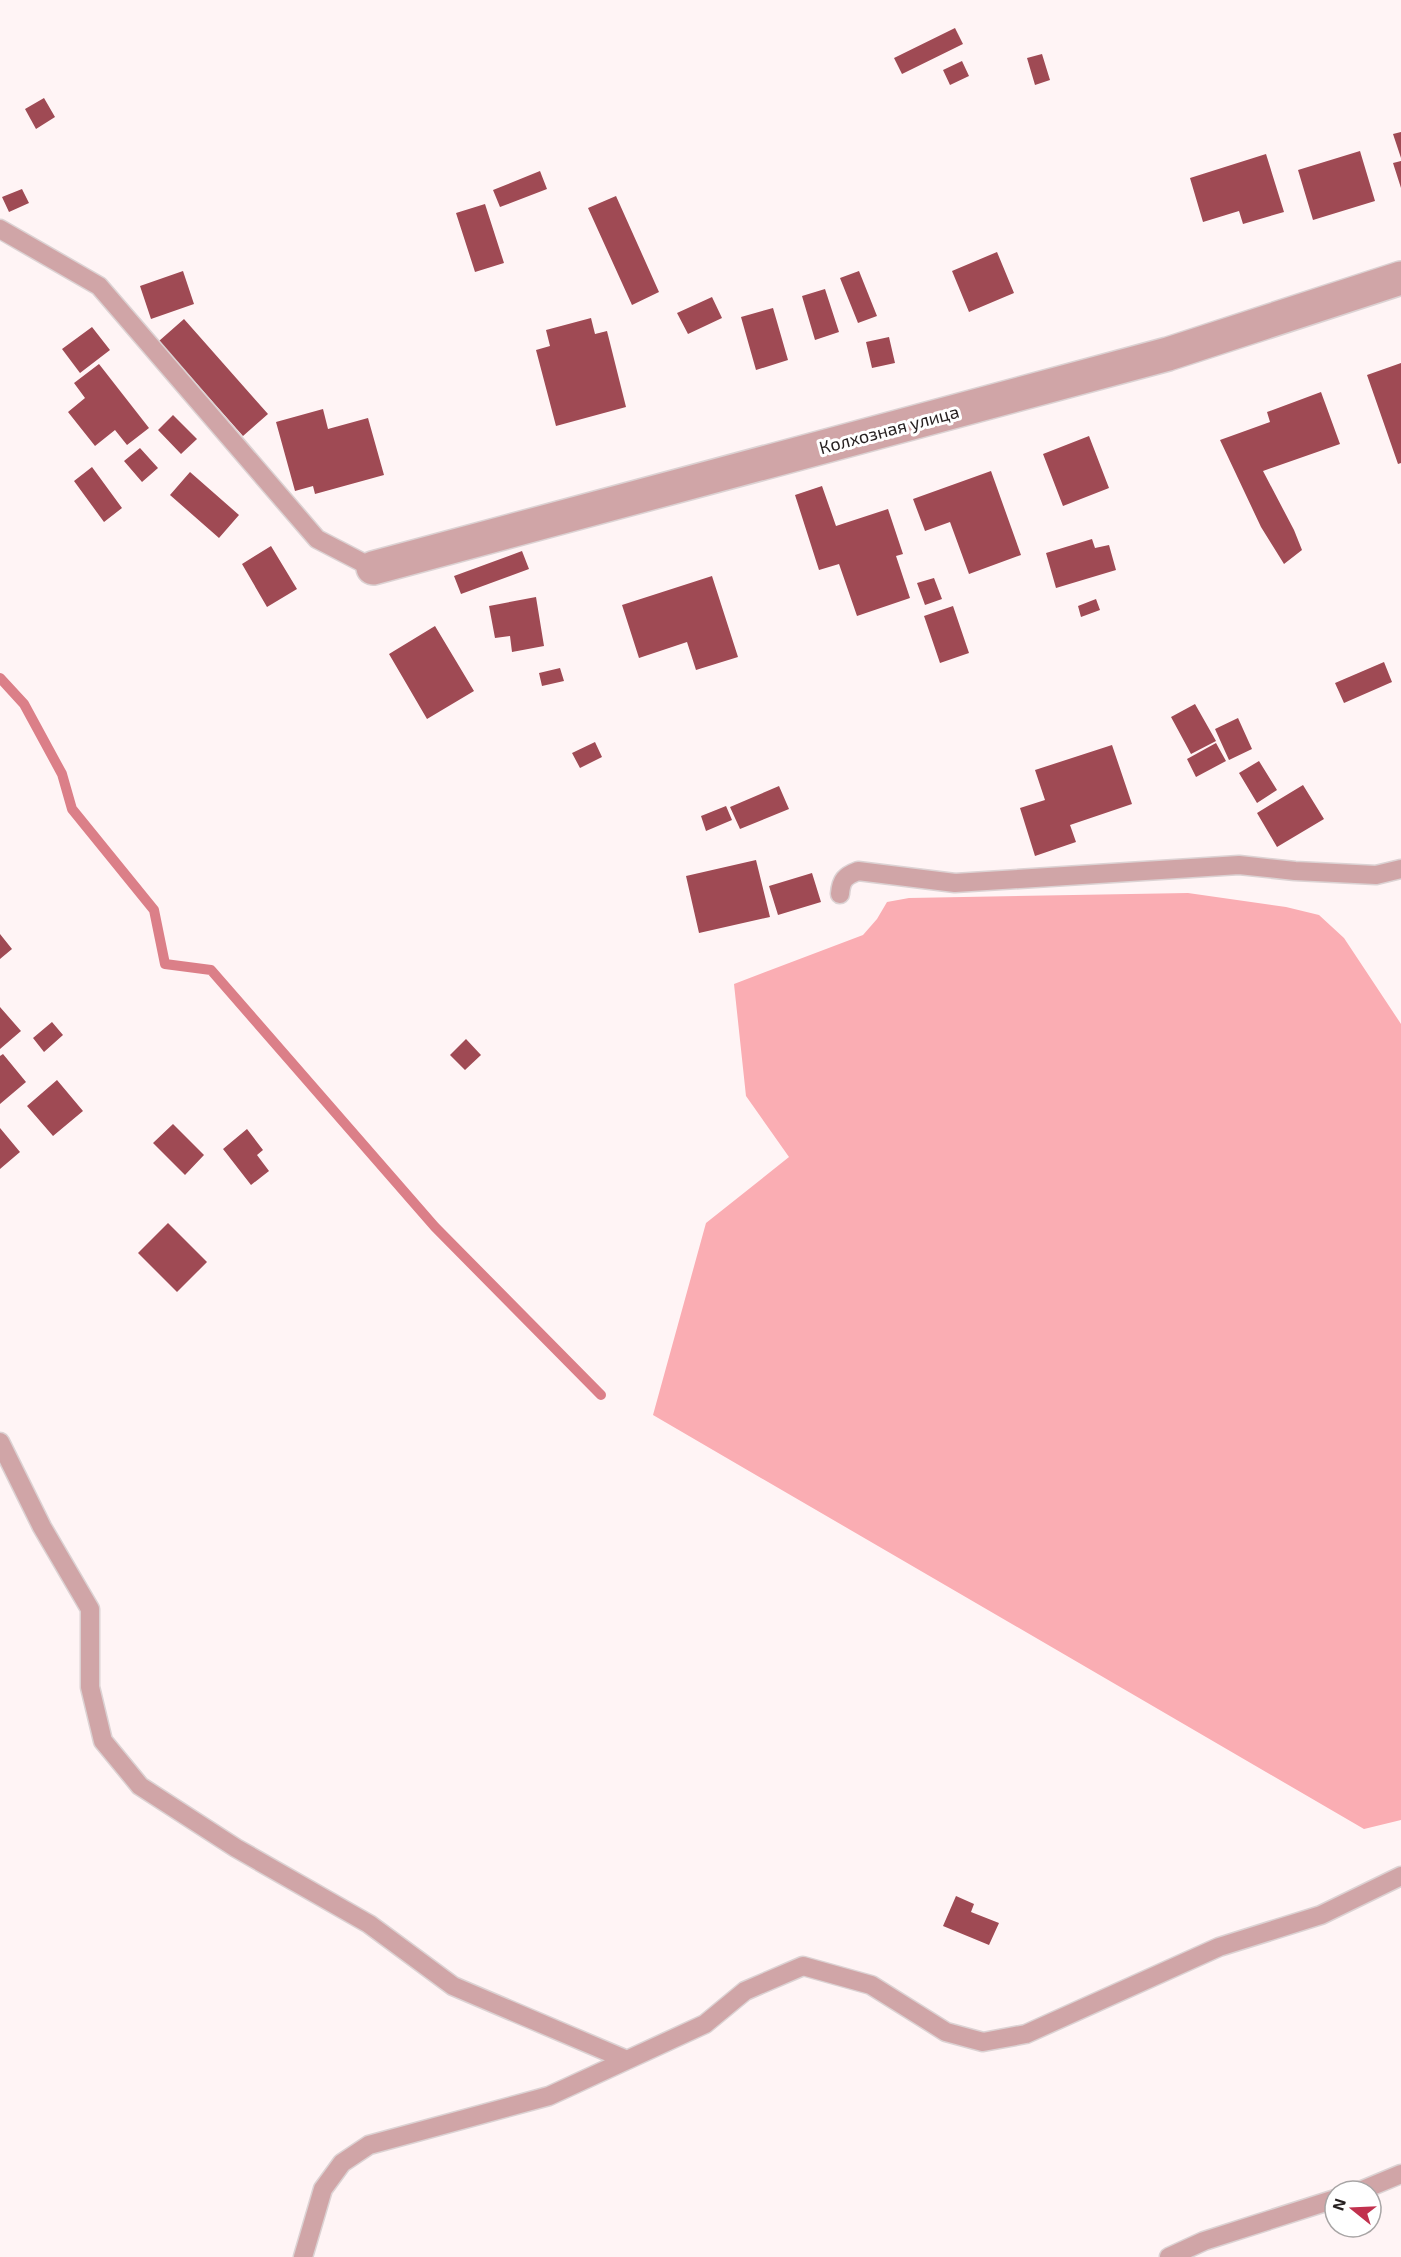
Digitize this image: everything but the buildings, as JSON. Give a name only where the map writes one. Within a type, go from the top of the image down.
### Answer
[{"type":"street","name":"Колхозная улица","points":[[374,568],[1168,354],[1401,278]]},
{"type":"lane","points":[[0,230],[99,286],[317,539],[374,568]]},
{"type":"lane","points":[[840,894],[845,876],[858,871],[956,883],[1239,865],[1295,871],[1376,875],[1401,869]]},
{"type":"lane","points":[[0,1442],[42,1527],[90,1609],[90,1687],[103,1741],[140,1786],[236,1848],[369,1924],[453,1986],[627,2060]]},
{"type":"lane","points":[[303,2257],[323,2189],[342,2163],[369,2145],[549,2096],[705,2024],[745,1991],[803,1966],[871,1985],[946,2032],[983,2042],[1026,2034],[1219,1947],[1321,1915],[1401,1876]]},
{"type":"lane","points":[[1383,2181],[1401,2174]]},
{"type":"lane","points":[[1169,2257],[1204,2241],[1323,2203]]},
{"type":"shaded area","points":[[1188,893],[1286,907],[1319,915],[1344,938],[1401,1024],[1401,1820],[1364,1829],[653,1415],[706,1223],[789,1157],[746,1096],[734,984],[863,935],[877,919],[887,902],[909,898]]},
{"type":"waterway","points":[[0,678],[24,704],[62,774],[72,809],[154,910],[165,964],[211,970],[435,1227],[601,1395]]}]
